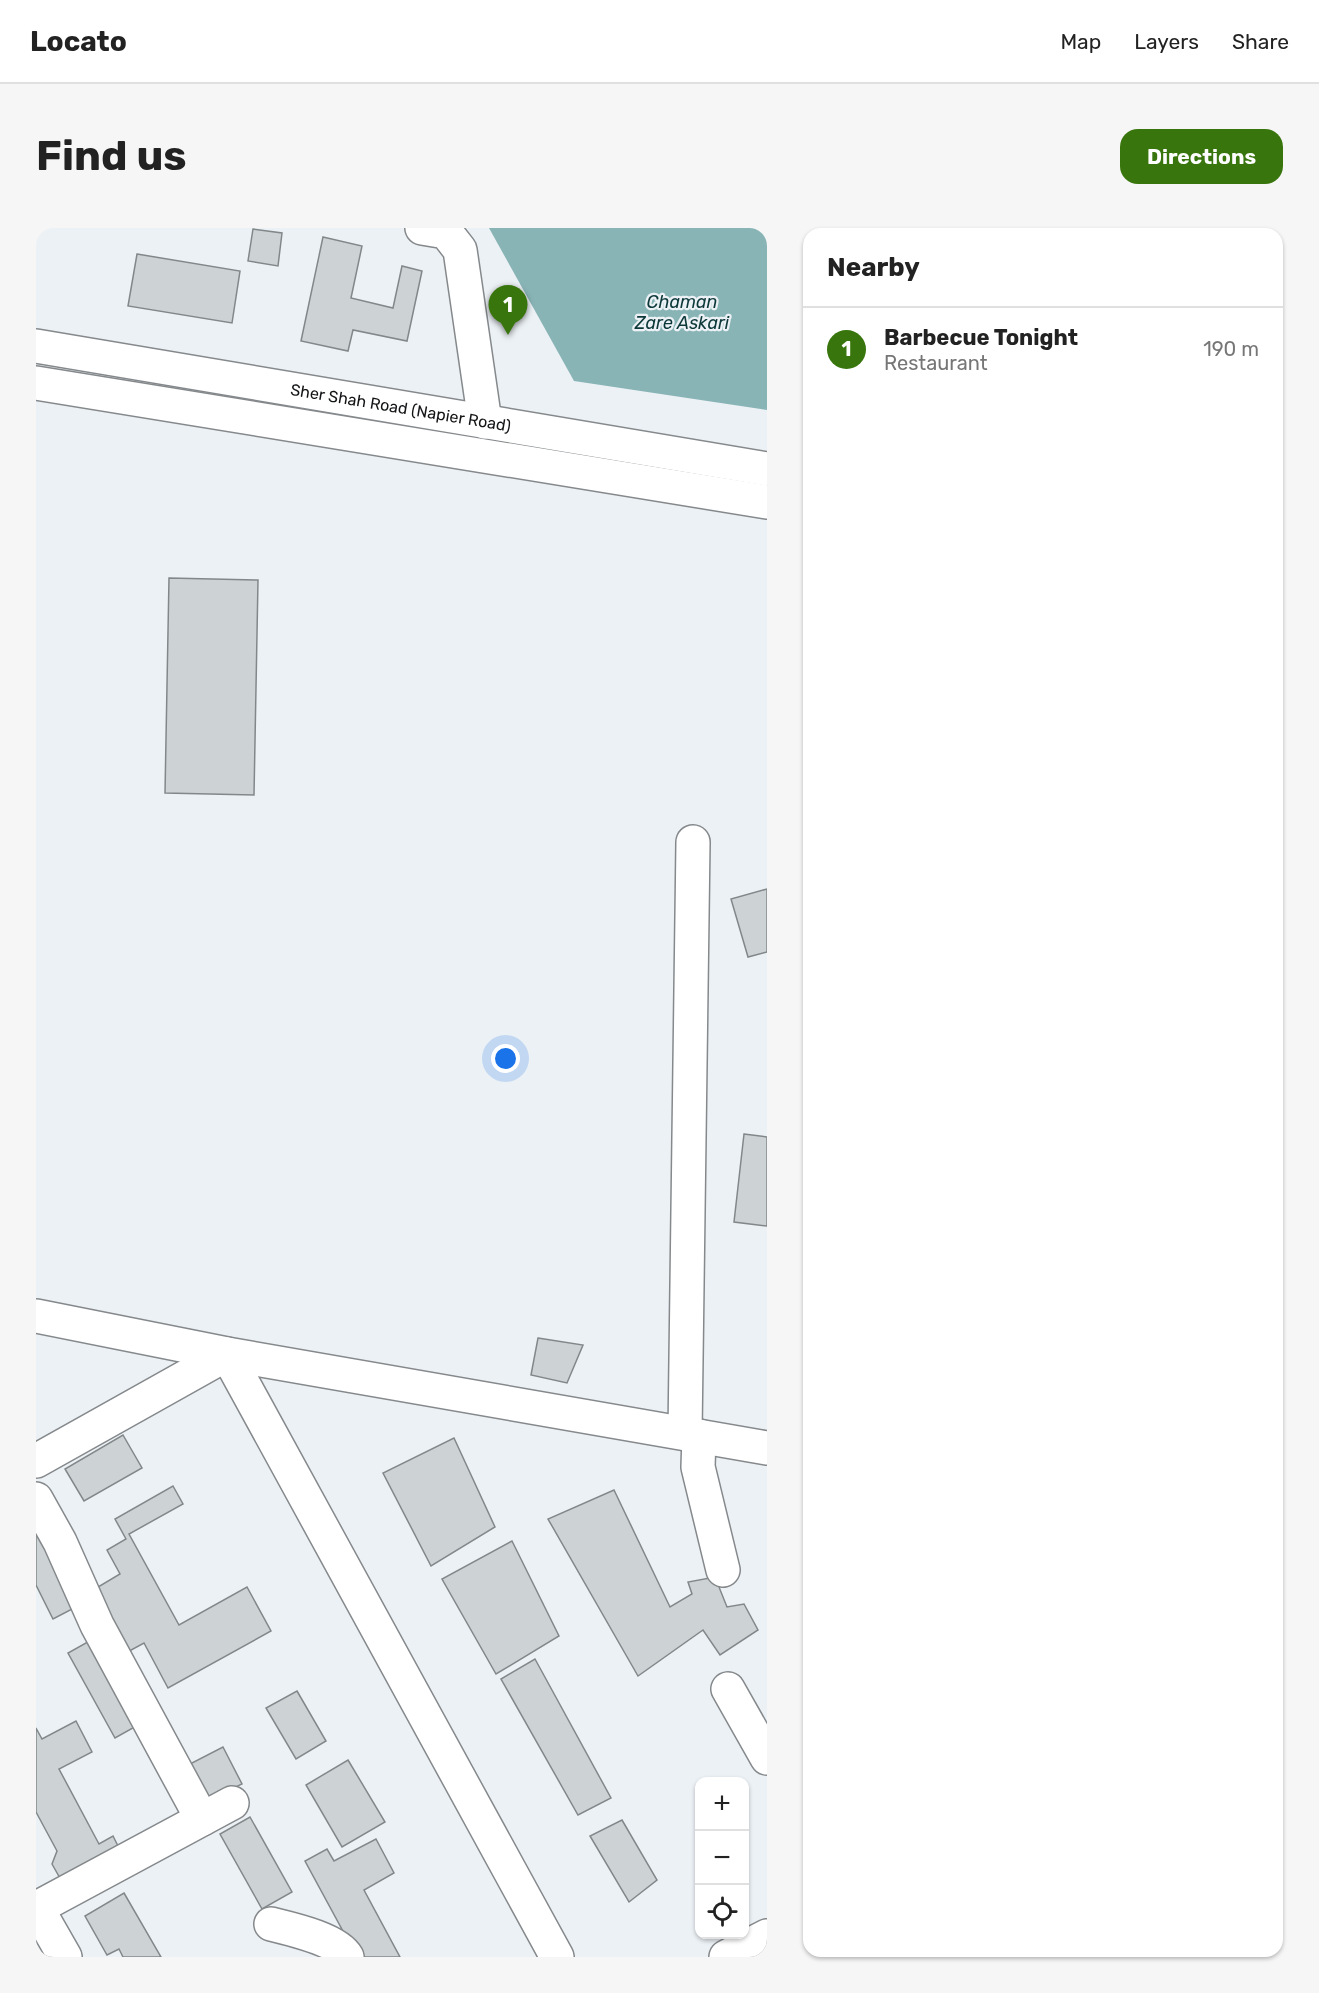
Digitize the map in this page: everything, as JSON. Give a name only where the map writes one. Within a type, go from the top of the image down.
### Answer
[{"type":"street","points":[[422,228],[446,232],[460,250],[485,422]]},
{"type":"street","name":"Sher Shah Road (Napier Road)","points":[[36,346],[767,469]]},
{"type":"street","name":"Sher Shah Road (Napier Road)","points":[[36,383],[767,502]]},
{"type":"street","points":[[693,842],[692,1434],[723,1570]]},
{"type":"street","points":[[36,1316],[227,1354],[767,1448]]},
{"type":"street","points":[[36,1461],[227,1354]]},
{"type":"street","points":[[227,1354],[557,1957]]},
{"type":"street","points":[[37,1504],[60,1542],[97,1625],[202,1819]]},
{"type":"street","points":[[728,1689],[767,1758]]},
{"type":"street","points":[[65,1957],[37,1908],[232,1803]]},
{"type":"street","points":[[271,1924],[310,1935],[344,1951],[347,1957]]},
{"type":"street","points":[[726,1957],[767,1936]]},
{"type":"water","name":"Chaman Zare Askari","points":[[489,228],[767,228],[767,410],[574,381]]},
{"type":"building","points":[[253,229],[282,233],[278,266],[248,261]]},
{"type":"building","points":[[323,237],[362,246],[351,298],[393,308],[402,266],[422,271],[407,341],[353,330],[348,351],[301,341]]},
{"type":"building","points":[[137,254],[240,271],[232,323],[128,306]]},
{"type":"building","points":[[169,578],[258,580],[254,795],[165,793]]},
{"type":"building","points":[[767,889],[767,952],[748,957],[731,899]]},
{"type":"building","points":[[744,1134],[767,1137],[767,1226],[734,1222]]},
{"type":"building","points":[[538,1338],[583,1345],[567,1383],[531,1375]]},
{"type":"building","points":[[123,1435],[142,1468],[84,1501],[65,1469]]},
{"type":"building","points":[[454,1438],[495,1527],[431,1566],[383,1473]]},
{"type":"building","points":[[173,1486],[183,1504],[129,1534],[179,1625],[247,1587],[271,1631],[168,1688],[144,1643],[122,1655],[88,1593],[120,1574],[107,1550],[126,1539],[115,1519]]},
{"type":"building","points":[[614,1490],[670,1607],[692,1594],[688,1582],[715,1577],[727,1607],[744,1604],[758,1630],[720,1655],[703,1630],[638,1676],[548,1519]]},
{"type":"building","points":[[36,1526],[78,1606],[53,1619],[36,1585]]},
{"type":"building","points":[[512,1541],[559,1636],[496,1674],[442,1579]]},
{"type":"building","points":[[93,1639],[140,1724],[115,1738],[68,1653]]},
{"type":"building","points":[[535,1659],[611,1798],[578,1815],[501,1679]]},
{"type":"building","points":[[297,1691],[326,1741],[296,1759],[266,1708]]},
{"type":"building","points":[[76,1721],[92,1752],[59,1769],[99,1844],[113,1836],[123,1856],[65,1887],[52,1864],[57,1851],[36,1812],[36,1728],[42,1739]]},
{"type":"building","points":[[223,1747],[242,1784],[205,1802],[186,1766]]},
{"type":"building","points":[[348,1760],[385,1822],[342,1847],[306,1785]]},
{"type":"building","points":[[250,1817],[292,1892],[262,1909],[220,1834]]},
{"type":"building","points":[[622,1820],[657,1880],[629,1902],[590,1836]]},
{"type":"building","points":[[376,1839],[394,1873],[364,1890],[400,1957],[357,1957],[305,1861],[327,1849],[334,1861]]},
{"type":"building","points":[[124,1893],[161,1957],[123,1957],[119,1949],[107,1955],[85,1916]]},
{"type":"place","name":"Barbecue Tonight","points":[[508,335]]}]
